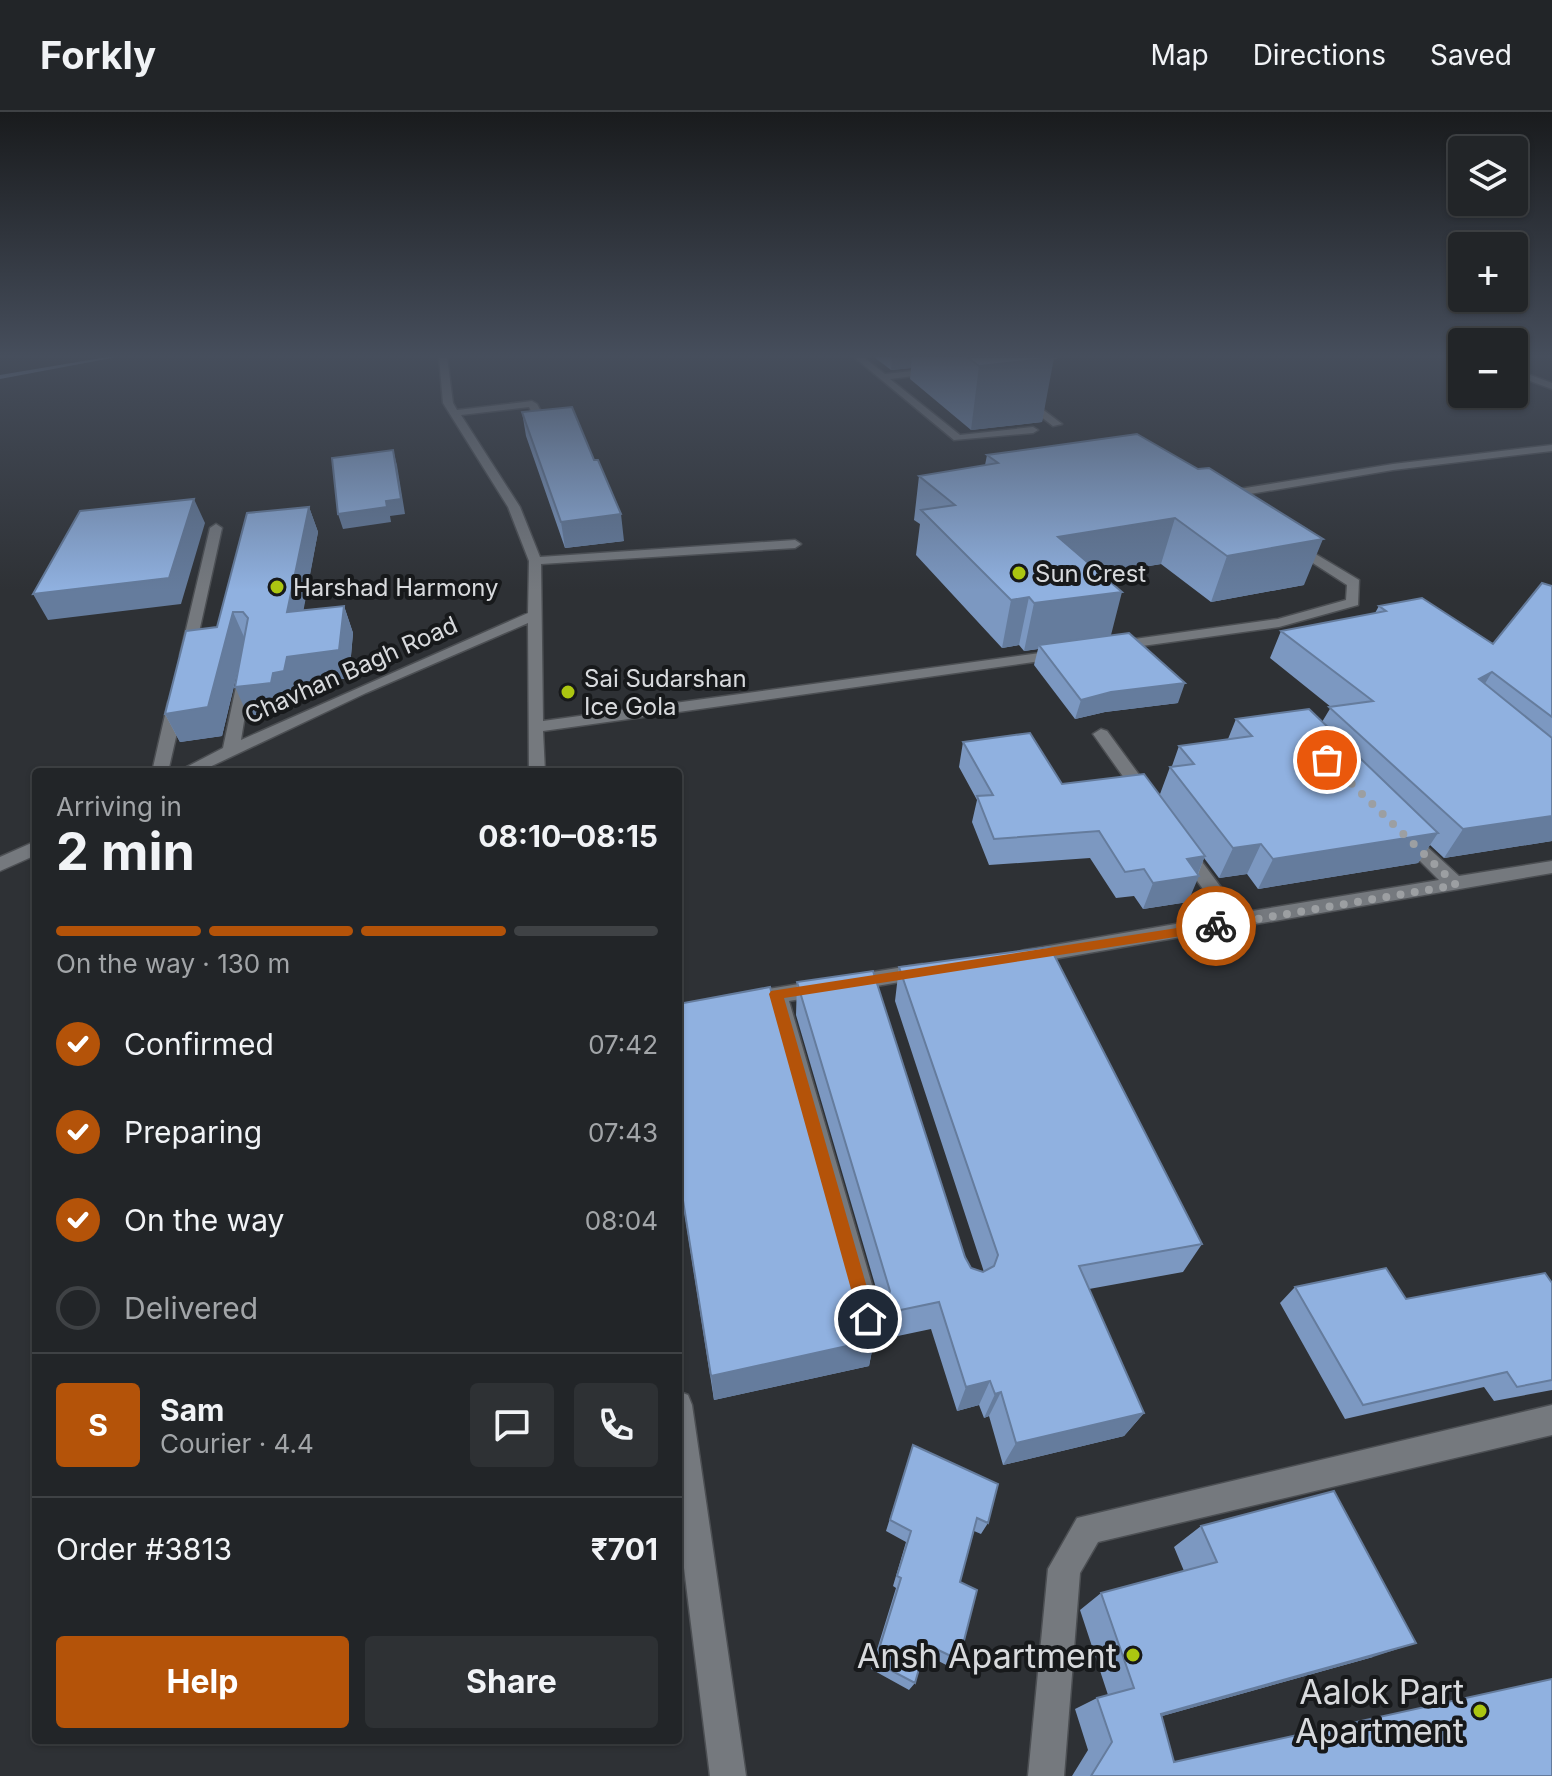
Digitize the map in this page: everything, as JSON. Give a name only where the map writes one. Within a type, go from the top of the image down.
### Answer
[{"type":"street","points":[[468,435],[514,507],[535,561],[537,768]]},
{"type":"street","points":[[954,435],[958,438],[989,435]]},
{"type":"street","points":[[1248,515],[1235,507],[1239,492],[1393,467],[1552,448]]},
{"type":"street","points":[[161,768],[216,528]]},
{"type":"street","points":[[1105,648],[1279,623],[1353,602],[1354,583],[1275,532]]},
{"type":"street","points":[[535,561],[795,544]]},
{"type":"street","name":"Chavhan Bagh Road","points":[[193,768],[361,690],[537,614]]},
{"type":"street","points":[[535,727],[1073,652]]},
{"type":"street","points":[[231,750],[247,660]]},
{"type":"street","points":[[1101,734],[1155,809]]},
{"type":"street","points":[[1391,823],[1456,885]]},
{"type":"street","points":[[1173,835],[1237,923]]},
{"type":"street","points":[[0,865],[32,849]]},
{"type":"street","points":[[999,961],[1237,923],[1552,867]]},
{"type":"street","points":[[720,1005],[937,970]]},
{"type":"street","points":[[874,978],[884,1008]]},
{"type":"street","points":[[776,994],[868,1319]]},
{"type":"street","points":[[1046,1776],[1064,1569],[1088,1529],[1552,1420]]},
{"type":"street","points":[[682,1435],[728,1776]]},
{"type":"building","points":[[530,435],[583,435],[621,514],[561,522]]},
{"type":"building","points":[[1138,435],[1198,469],[1209,468],[1323,539],[1227,556],[1175,518],[1058,537],[1122,592],[1034,603],[1029,597],[1011,600],[921,510],[955,505],[919,476],[998,463],[987,455]]},
{"type":"building","points":[[393,450],[401,499],[386,501],[387,507],[338,514],[332,458]]},
{"type":"building","points":[[194,499],[169,578],[33,594],[80,511]]},
{"type":"building","points":[[309,507],[287,612],[344,606],[339,650],[287,657],[284,671],[273,673],[271,683],[235,687],[248,618],[243,612],[233,612],[208,707],[165,714],[186,631],[217,627],[247,513]]},
{"type":"building","points":[[1542,583],[1552,586],[1552,717],[1492,672],[1479,679],[1552,738],[1552,816],[1463,829],[1329,707],[1373,701],[1281,631],[1386,611],[1379,606],[1422,598],[1493,644]]},
{"type":"building","points":[[1129,633],[1185,683],[1111,692],[1081,700],[1039,645]]},
{"type":"building","points":[[1309,709],[1438,833],[1273,859],[1261,844],[1233,848],[1170,767],[1194,764],[1179,746],[1252,736],[1236,719]]},
{"type":"building","points":[[1030,733],[1062,784],[1144,774],[1205,856],[1187,859],[1199,876],[1153,883],[1144,869],[1125,872],[1099,831],[994,839],[977,796],[993,795],[963,742]]},
{"type":"building","points":[[1050,947],[1202,1244],[1079,1266],[1144,1413],[1016,1443],[1001,1392],[995,1394],[990,1381],[966,1387],[939,1302],[867,1317],[874,1340],[711,1376],[682,1194],[682,1003],[770,987],[855,1293],[861,1305],[874,1308],[886,1303],[890,1291],[797,982],[873,971],[965,1257],[971,1268],[983,1272],[994,1266],[998,1255],[899,967]]},
{"type":"building","points":[[1386,1268],[1406,1299],[1545,1273],[1552,1283],[1552,1380],[1517,1387],[1507,1372],[1363,1405],[1295,1287]]},
{"type":"building","points":[[913,1445],[998,1484],[988,1523],[977,1518],[960,1582],[977,1590],[959,1660],[926,1644],[915,1683],[875,1662],[901,1578],[897,1576],[911,1531],[890,1520]]},
{"type":"building","points":[[1334,1491],[1416,1643],[1161,1714],[1174,1762],[1552,1679],[1552,1776],[1091,1776],[1112,1742],[1097,1698],[1134,1688],[1101,1593],[1217,1562],[1201,1526]]},
{"type":"way so far","points":[[1216,926],[1456,885],[1327,760]]},
{"type":"place","name":"Sun Crest","points":[[1019,573]]},
{"type":"place","name":"Harshad Harmony","points":[[277,587]]},
{"type":"place","name":"Sai Sudarshan Ice Gola","points":[[568,692]]},
{"type":"place","name":"Ansh Apartment","points":[[1133,1655]]},
{"type":"place","name":"Aalok Part Apartment","points":[[1480,1711]]},
{"type":"route","points":[[868,1319],[776,994],[1216,926]]}]
